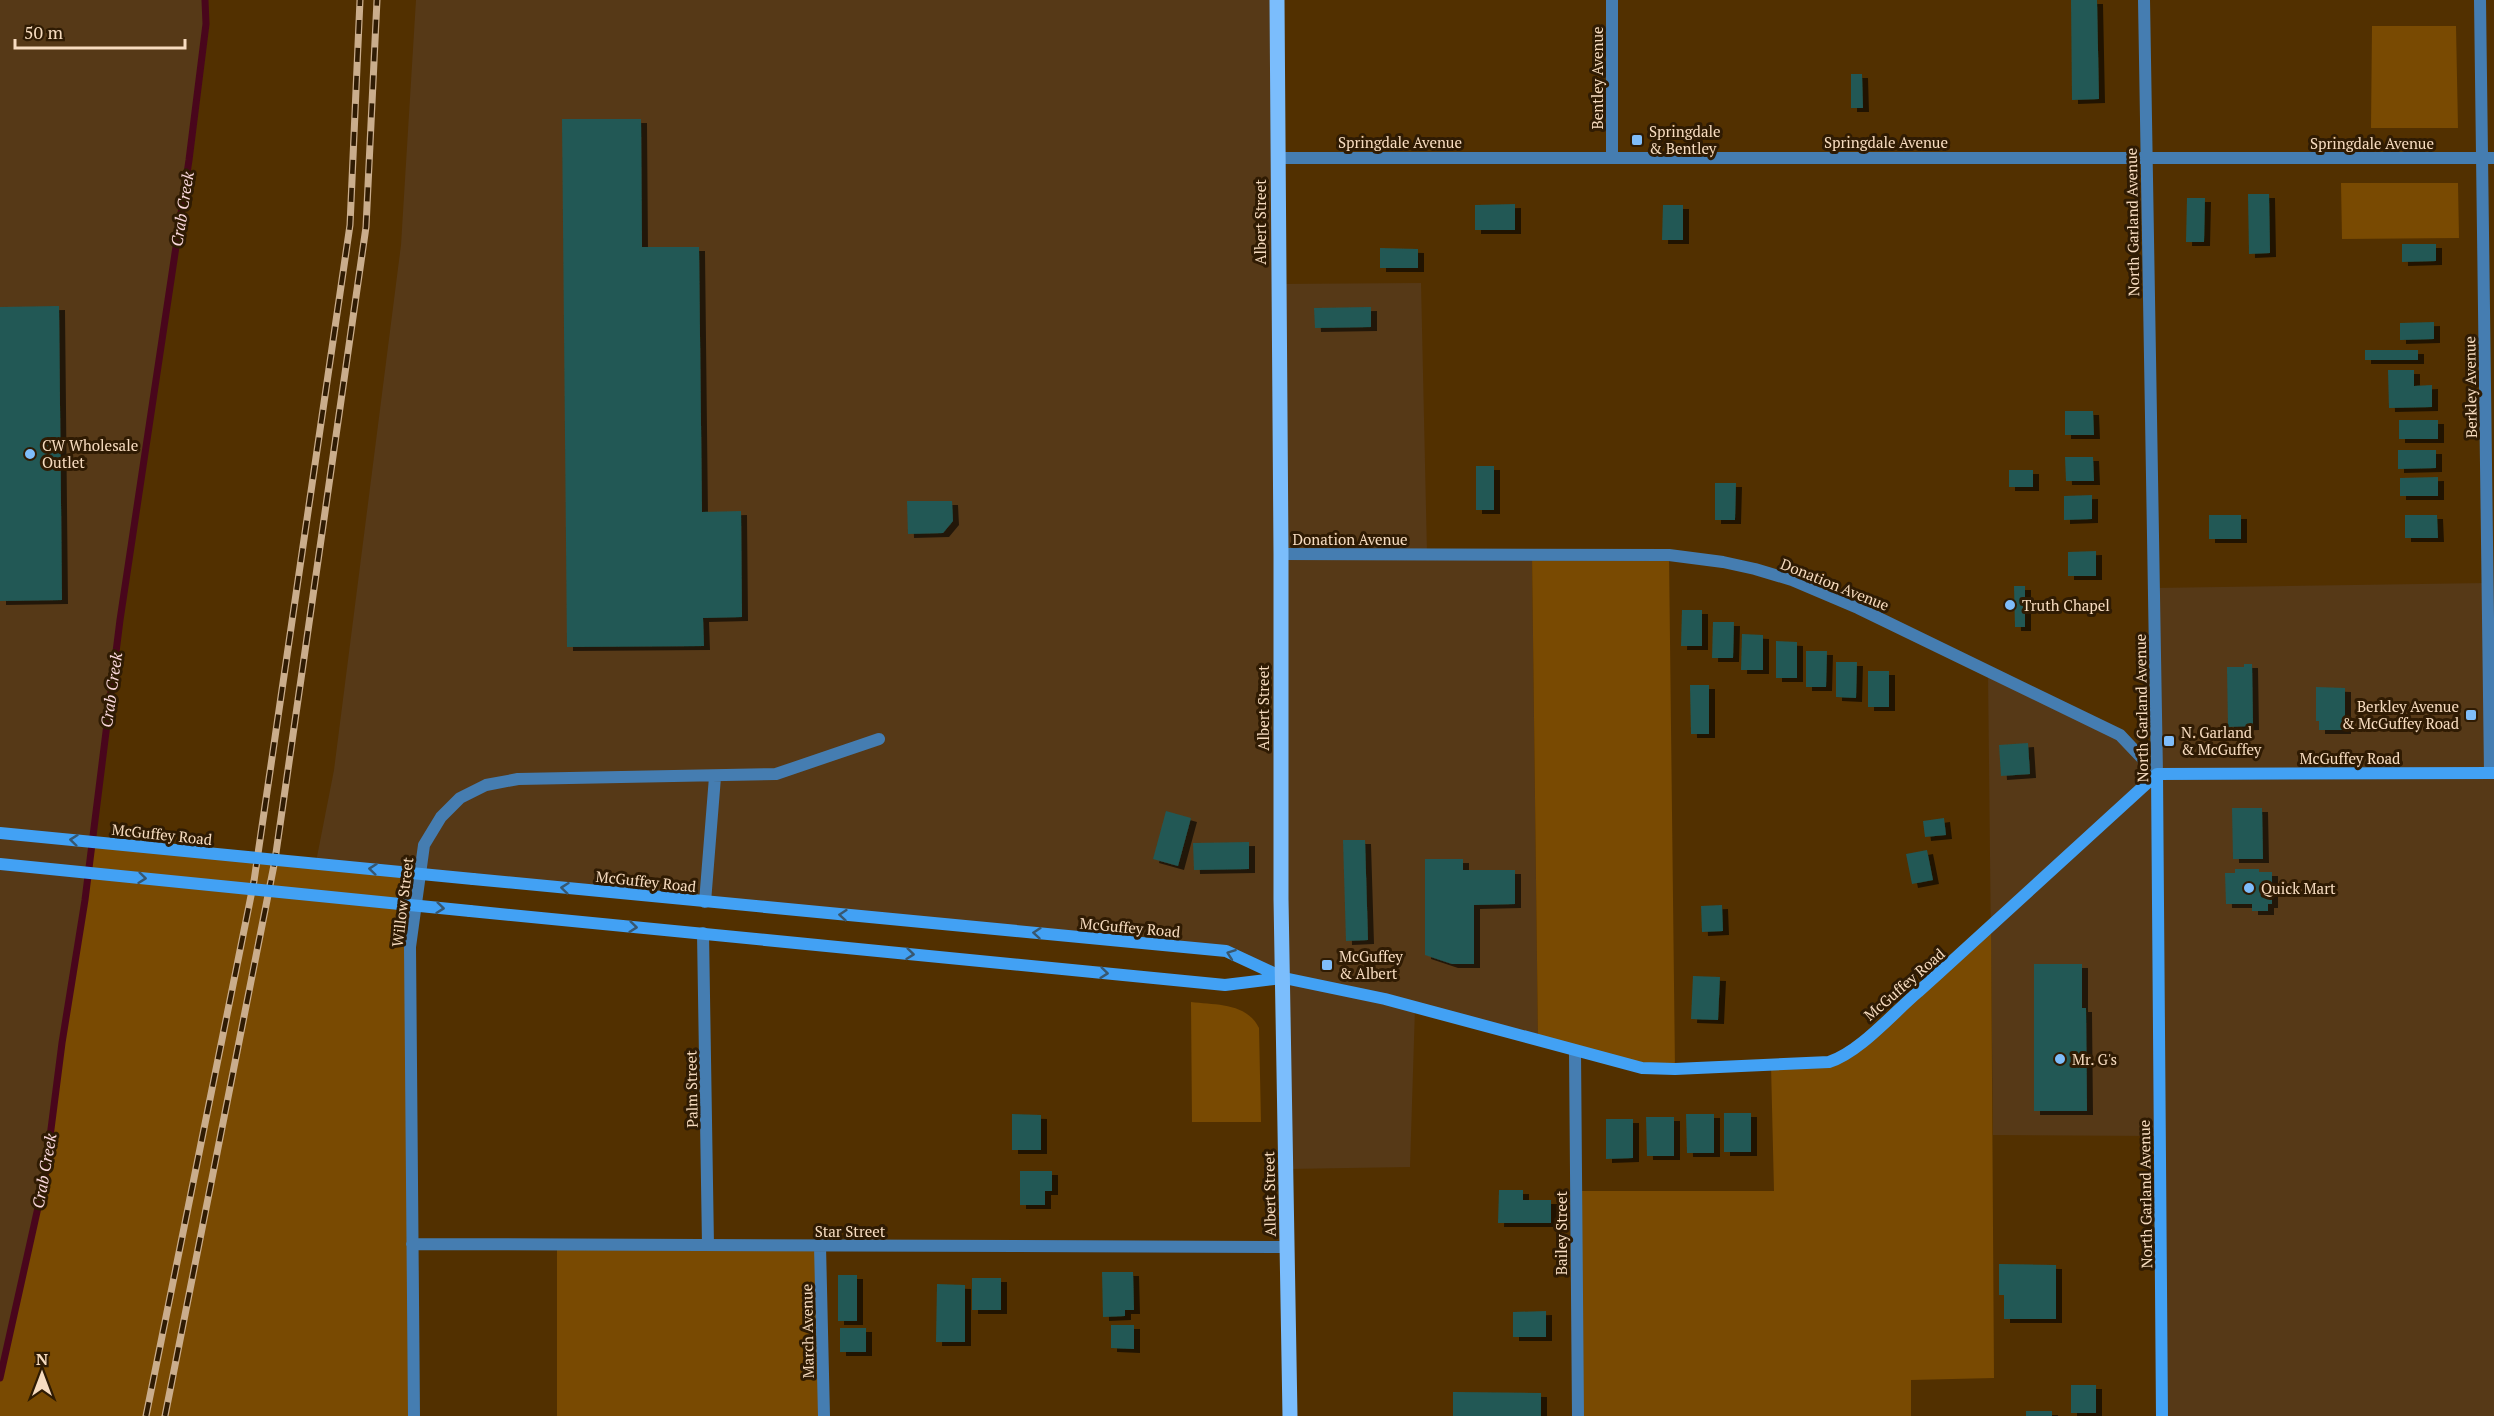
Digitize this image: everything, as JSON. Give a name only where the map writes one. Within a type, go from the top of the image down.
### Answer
[{"type":"main road","name":"Albert Street","points":[[1276,0],[1281,554],[1281,899],[1290,1416]]},
{"type":"main road","name":"McGuffey Road","points":[[0,833],[1226,951],[1284,978],[1385,999],[1642,1068],[1675,1069],[1829,1062],[1841,1058],[1991,927],[2157,774],[2492,773]]},
{"type":"main road","name":"North Garland Avenue","points":[[2157,774],[2162,1416]]},
{"type":"main road","name":"McGuffey Road","points":[[0,864],[1225,985],[1284,978]]},
{"type":"street","name":"Bentley Avenue","points":[[1612,0],[1612,156]]},
{"type":"street","name":"North Garland Avenue","points":[[2144,0],[2157,774]]},
{"type":"street","name":"Berkley Avenue","points":[[2480,0],[2488,158],[2492,773]]},
{"type":"street","name":"Springdale Avenue","points":[[1278,158],[1612,156],[2488,158]]},
{"type":"street","name":"Donation Avenue","points":[[1281,554],[1669,555],[1755,569],[1792,580],[1858,608],[2120,735],[2157,774]]},
{"type":"street","name":"Willow Street","points":[[414,1416],[410,947],[424,845],[441,817],[460,798],[486,785],[518,779],[715,777],[776,774],[879,738]]},
{"type":"street","points":[[705,902],[715,777]]},
{"type":"street","name":"Palm Street","points":[[703,933],[708,1245]]},
{"type":"street","name":"Bailey Street","points":[[1575,1051],[1578,1416]]},
{"type":"street","name":"Star Street","points":[[412,1244],[1288,1247]]},
{"type":"street","name":"March Avenue","points":[[820,1246],[824,1416]]},
{"type":"shaded area","points":[[0,0],[205,0],[206,24],[189,160],[120,620],[85,900],[62,1043],[45,1176],[0,1378]]},
{"type":"shaded area","points":[[416,0],[1277,0],[1279,284],[1421,283],[1427,554],[1532,554],[1538,1041],[1415,1008],[1410,1167],[1287,1169],[1284,978],[1226,951],[316,862],[334,770],[401,245]]},
{"type":"shaded area","points":[[2372,26],[2456,26],[2458,128],[2371,128]]},
{"type":"shaded area","points":[[2341,183],[2458,183],[2459,238],[2342,239]]},
{"type":"shaded area","points":[[1532,554],[1669,555],[1675,1069],[1538,1041]]},
{"type":"shaded area","points":[[2488,583],[2494,773],[2494,1416],[2162,1416],[2159,1136],[1993,1135],[1988,670],[2120,735],[2156,774],[2154,588]]},
{"type":"shaded area","points":[[92,844],[420,874],[410,947],[414,1416],[0,1416],[0,1378],[45,1176]]},
{"type":"shaded area","points":[[1991,927],[1994,1378],[1911,1380],[1911,1416],[1578,1416],[1576,1191],[1774,1191],[1771,1065],[1841,1058]]},
{"type":"shaded area","points":[[1191,1002],[1220,1005],[1239,1010],[1254,1020],[1259,1028],[1261,1122],[1192,1122]]},
{"type":"shaded area","points":[[557,1244],[820,1246],[824,1416],[557,1416]]},
{"type":"building","points":[[2071,0],[2097,0],[2099,99],[2072,100]]},
{"type":"building","points":[[1851,74],[1862,74],[1863,108],[1851,108]]},
{"type":"building","points":[[562,119],[641,119],[642,247],[699,247],[702,512],[741,511],[742,617],[703,618],[704,646],[567,647]]},
{"type":"building","points":[[2248,194],[2269,194],[2270,253],[2249,254]]},
{"type":"building","points":[[2187,198],[2205,198],[2204,242],[2186,242]]},
{"type":"building","points":[[1515,204],[1515,230],[1475,230],[1475,205]]},
{"type":"building","points":[[1663,205],[1683,205],[1683,240],[1662,240]]},
{"type":"building","points":[[2402,244],[2436,244],[2436,261],[2402,262]]},
{"type":"building","points":[[1380,248],[1418,249],[1418,268],[1380,268]]},
{"type":"building","name":"CW Wholesale Outlet","points":[[59,306],[62,600],[0,601],[0,307]]},
{"type":"building","points":[[1371,307],[1371,327],[1315,328],[1314,308]]},
{"type":"building","points":[[2434,322],[2434,339],[2400,340],[2400,323]]},
{"type":"building","points":[[2365,350],[2418,350],[2418,360],[2365,360]]},
{"type":"building","points":[[2388,370],[2414,370],[2414,386],[2432,385],[2432,407],[2389,408]]},
{"type":"building","points":[[2065,411],[2093,411],[2094,435],[2065,435]]},
{"type":"building","points":[[2399,420],[2438,420],[2438,439],[2399,439]]},
{"type":"building","points":[[2398,450],[2436,450],[2436,468],[2398,469]]},
{"type":"building","points":[[2065,457],[2093,457],[2094,481],[2066,481]]},
{"type":"building","points":[[1476,466],[1494,466],[1494,510],[1476,510]]},
{"type":"building","points":[[2009,470],[2033,470],[2033,487],[2009,487]]},
{"type":"building","points":[[2438,477],[2438,496],[2400,496],[2400,478]]},
{"type":"building","points":[[1715,483],[1736,483],[1735,520],[1715,520]]},
{"type":"building","points":[[2092,495],[2092,519],[2064,520],[2064,496]]},
{"type":"building","points":[[907,501],[952,501],[953,521],[943,533],[908,534]]},
{"type":"building","points":[[2209,515],[2241,515],[2241,539],[2209,539]]},
{"type":"building","points":[[2405,515],[2437,515],[2438,538],[2405,538]]},
{"type":"building","points":[[2096,551],[2096,576],[2068,576],[2068,552]]},
{"type":"building","points":[[2014,586],[2025,586],[2025,627],[2015,627]]},
{"type":"building","points":[[1682,610],[1702,610],[1702,646],[1681,646]]},
{"type":"building","points":[[1713,622],[1734,622],[1733,658],[1712,658]]},
{"type":"building","points":[[1742,634],[1763,635],[1763,670],[1741,670]]},
{"type":"building","points":[[1776,641],[1797,642],[1797,678],[1776,678]]},
{"type":"building","points":[[1806,651],[1827,651],[1826,687],[1806,687]]},
{"type":"building","points":[[1836,662],[1857,662],[1856,698],[1836,697]]},
{"type":"building","points":[[2244,664],[2252,664],[2253,726],[2228,727],[2227,667],[2244,667]]},
{"type":"building","points":[[1868,671],[1889,671],[1889,707],[1868,707]]},
{"type":"building","points":[[1690,685],[1709,685],[1709,734],[1691,734]]},
{"type":"building","points":[[2316,687],[2345,688],[2345,730],[2319,730],[2319,721],[2316,721]]},
{"type":"building","points":[[2028,743],[2030,774],[2001,776],[1999,745]]},
{"type":"building","points":[[2232,808],[2262,808],[2263,859],[2233,859]]},
{"type":"building","points":[[1166,811],[1191,818],[1178,866],[1153,859]]},
{"type":"building","points":[[1944,818],[1946,835],[1925,837],[1923,821]]},
{"type":"building","points":[[1343,840],[1365,840],[1368,940],[1346,941]]},
{"type":"building","points":[[1249,842],[1249,869],[1194,870],[1193,843]]},
{"type":"building","points":[[1927,850],[1933,880],[1912,884],[1906,854]]},
{"type":"building","points":[[1425,859],[1463,859],[1463,870],[1515,870],[1515,904],[1474,905],[1474,964],[1452,964],[1425,955]]},
{"type":"building","name":"Quick Mart","points":[[2235,869],[2259,869],[2259,872],[2272,872],[2272,904],[2268,904],[2268,911],[2252,911],[2252,904],[2226,904],[2225,873],[2235,873]]},
{"type":"building","points":[[1722,905],[1723,931],[1702,932],[1701,906]]},
{"type":"building","name":"Mr. G's","points":[[2034,964],[2082,964],[2082,1008],[2086,1008],[2087,1111],[2034,1111]]},
{"type":"building","points":[[1693,976],[1720,977],[1718,1020],[1691,1019]]},
{"type":"building","points":[[1724,1113],[1751,1113],[1751,1152],[1724,1152]]},
{"type":"building","points":[[1012,1114],[1041,1115],[1041,1150],[1012,1150]]},
{"type":"building","points":[[1686,1114],[1714,1114],[1714,1153],[1687,1153]]},
{"type":"building","points":[[1646,1117],[1674,1117],[1674,1156],[1647,1156]]},
{"type":"building","points":[[1606,1119],[1633,1119],[1633,1158],[1606,1159]]},
{"type":"building","points":[[1020,1171],[1052,1171],[1052,1191],[1045,1191],[1045,1205],[1020,1205]]},
{"type":"building","points":[[1499,1190],[1523,1190],[1523,1200],[1551,1200],[1551,1223],[1498,1223]]},
{"type":"building","points":[[1999,1264],[2056,1265],[2056,1319],[2004,1319],[2004,1295],[1999,1295]]},
{"type":"building","points":[[1102,1272],[1133,1272],[1134,1310],[1125,1310],[1125,1316],[1103,1317]]},
{"type":"building","points":[[838,1275],[857,1275],[857,1321],[838,1321]]},
{"type":"building","points":[[972,1278],[1001,1278],[1001,1310],[972,1310]]},
{"type":"building","points":[[937,1284],[965,1285],[965,1342],[936,1342]]},
{"type":"building","points":[[1546,1311],[1546,1337],[1513,1337],[1513,1312]]},
{"type":"building","points":[[1111,1325],[1134,1325],[1134,1349],[1111,1348]]},
{"type":"building","points":[[840,1328],[866,1328],[866,1352],[840,1352]]},
{"type":"building","points":[[2071,1385],[2096,1385],[2096,1413],[2071,1413]]},
{"type":"building","points":[[1453,1392],[1541,1393],[1541,1416],[1453,1416]]},
{"type":"building","points":[[2026,1411],[2052,1411],[2052,1416],[2026,1416]]},
{"type":"waterway","name":"Crab Creek","points":[[0,1378],[45,1176],[62,1043],[85,900],[120,620],[189,160],[206,24],[205,0]]},
{"type":"railway","points":[[146,1416],[254,881],[350,225],[360,0]]},
{"type":"railway","points":[[165,1416],[275,860],[366,227],[377,0]]},
{"type":"place","name":"Springdale & Bentley","points":[[1637,140]]},
{"type":"place","name":"CW Wholesale Outlet","points":[[30,454]]},
{"type":"place","name":"Truth Chapel","points":[[2010,605]]},
{"type":"place","name":"Berkley Avenue & McGuffey Road","points":[[2471,715]]},
{"type":"place","name":"N. Garland & McGuffey","points":[[2169,741]]},
{"type":"place","name":"Quick Mart","points":[[2249,888]]},
{"type":"place","name":"McGuffey & Albert","points":[[1327,965]]},
{"type":"place","name":"Mr. G's","points":[[2060,1059]]}]
